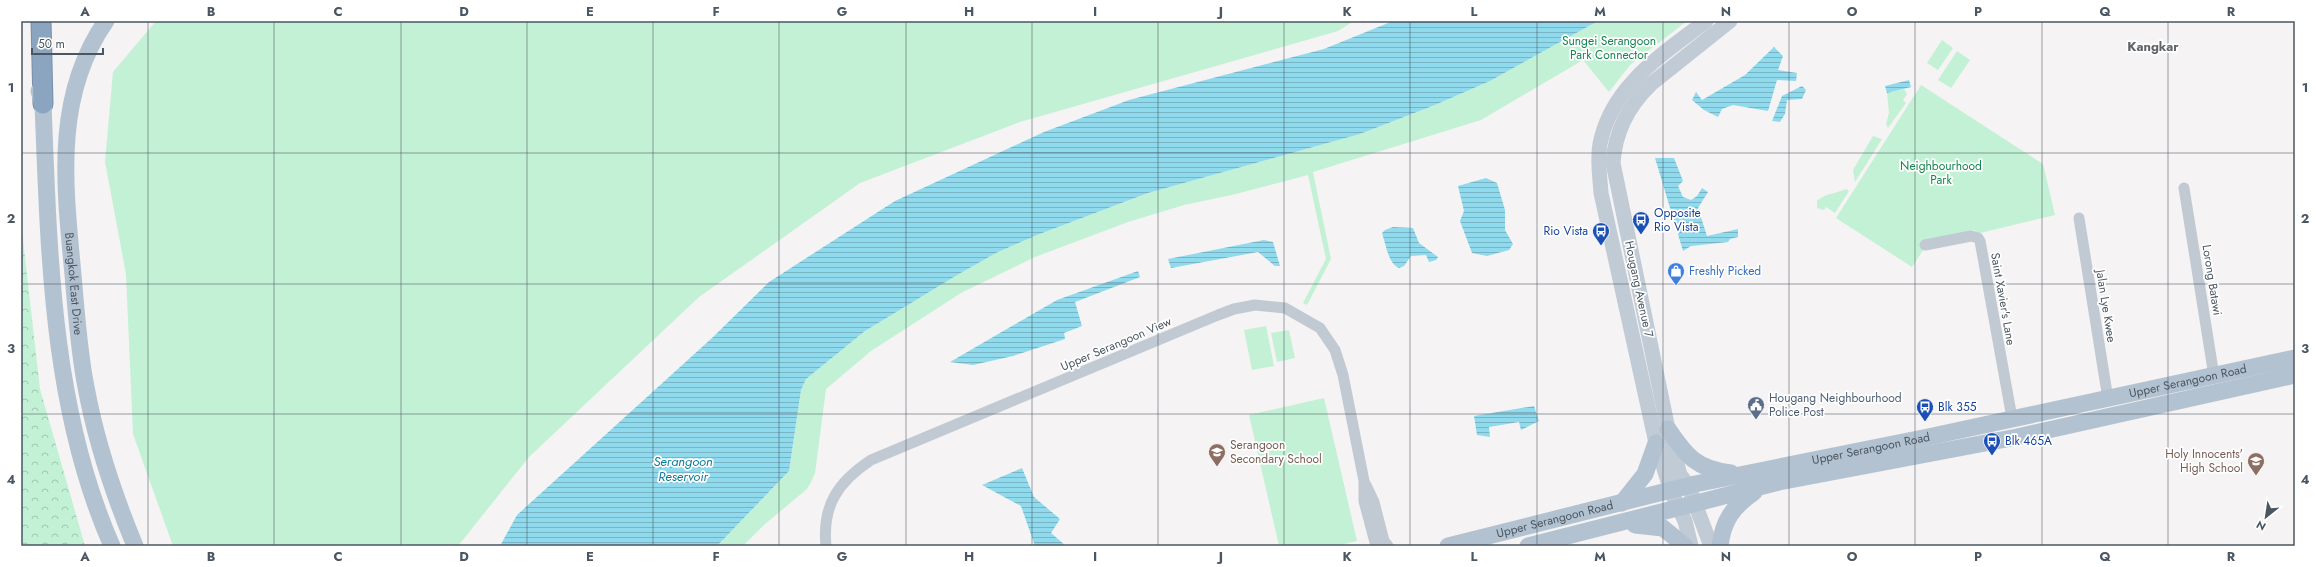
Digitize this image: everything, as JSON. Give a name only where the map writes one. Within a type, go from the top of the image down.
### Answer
[{"type":"highway","points":[[37,25],[43,104]]},
{"type":"main road","name":"Buangkok East Drive","points":[[106,21],[90,47],[78,75],[69,113],[66,145],[66,194],[76,314],[86,387],[100,448],[119,507],[135,546]]},
{"type":"main road","name":"Hougang Avenue 7","points":[[1688,506],[1671,491],[1656,443],[1601,193],[1599,162],[1600,144],[1605,126],[1616,102],[1635,78],[1706,21]]},
{"type":"main road","name":"Hougang Avenue 7","points":[[1688,506],[1688,486],[1680,475],[1668,429],[1618,190],[1613,163],[1614,148],[1618,131],[1631,108],[1646,88],[1730,21]]},
{"type":"main road","name":"Buangkok East Drive","points":[[43,104],[52,270],[65,389],[79,452],[98,514],[112,546]]},
{"type":"main road","name":"Upper Serangoon Road","points":[[1448,546],[1740,474],[2295,358]]},
{"type":"main road","name":"Upper Serangoon Road","points":[[1528,546],[1623,524],[1761,487],[2024,436],[2295,375]]},
{"type":"main road","points":[[1668,429],[1684,452],[1697,464],[1719,472],[1740,474]]},
{"type":"main road","points":[[1622,503],[1645,474],[1656,443]]},
{"type":"main road","points":[[1720,546],[1722,532],[1737,504],[1761,487]]},
{"type":"main road","points":[[1688,506],[1691,546]]},
{"type":"main road","points":[[1688,506],[1711,546]]},
{"type":"main road","points":[[1623,524],[1664,528],[1685,546]]},
{"type":"street","name":"Lorong Batawi","points":[[2184,188],[2214,376]]},
{"type":"street","name":"Jalan Lye Kwee","points":[[2079,218],[2108,398]]},
{"type":"street","name":"Saint Xavier's Lane","points":[[1926,245],[1971,236],[1978,238],[1980,241],[2012,418]]},
{"type":"street","name":"Upper Serangoon View","points":[[826,546],[825,519],[840,486],[855,470],[871,460],[1218,315],[1234,309],[1255,305],[1285,308],[1307,320],[1320,328],[1335,350],[1343,375],[1364,481],[1388,546]]},
{"type":"street","name":"Upper Serangoon View","points":[[1364,481],[1364,501],[1376,546]]},
{"type":"green space","points":[[156,21],[1354,21],[1338,31],[1020,122],[860,183],[699,297],[529,457],[458,546],[173,546],[133,434],[126,274],[105,162],[113,72]]},
{"type":"green space","name":"Sungei Serangoon Park Connector","points":[[1598,21],[1687,21],[1630,65],[1609,92],[1583,60],[1481,120],[1313,172],[1331,259],[1307,305],[1303,303],[1326,259],[1308,175],[1236,194],[1184,205],[1128,222],[1035,257],[961,293],[871,351],[826,389],[815,473],[807,489],[765,524],[743,546],[717,546],[789,471],[801,390],[806,379],[865,331],[957,274],[996,253],[1037,235],[1148,193],[1360,134],[1435,105],[1490,81]]},
{"type":"green space","points":[[1942,40],[1953,48],[1938,70],[1927,63]]},
{"type":"green space","points":[[1957,51],[1970,60],[1951,88],[1938,80]]},
{"type":"green space","name":"Neighbourhood Park","points":[[1921,85],[2043,164],[2055,215],[1976,234],[1975,230],[1929,241],[1912,267],[1836,218]]},
{"type":"green space","points":[[1904,89],[1907,94],[1903,100],[1906,103],[1888,128],[1886,124],[1889,113],[1887,93]]},
{"type":"green space","points":[[1873,136],[1882,139],[1855,182],[1853,170]]},
{"type":"green space","points":[[1846,189],[1849,191],[1835,213],[1826,207],[1824,210],[1817,208],[1817,201],[1820,198]]},
{"type":"green space","points":[[21,222],[40,389],[85,546],[21,546]]},
{"type":"green space","points":[[1266,326],[1274,366],[1252,370],[1244,330]]},
{"type":"green space","points":[[1289,330],[1295,358],[1277,362],[1271,333]]},
{"type":"green space","points":[[1324,398],[1357,541],[1336,546],[1279,546],[1249,415]]},
{"type":"water","name":"Serangoon Reservoir","points":[[1393,21],[1598,21],[1490,81],[1435,105],[1360,134],[1148,193],[1037,235],[996,253],[957,275],[865,331],[806,379],[801,390],[789,471],[717,546],[500,546],[517,515],[712,338],[769,282],[895,201],[1044,132],[1129,100],[1324,49]]},
{"type":"water","points":[[1774,47],[1783,56],[1778,70],[1797,73],[1796,81],[1777,80],[1768,111],[1733,105],[1722,109],[1718,117],[1704,110],[1692,100],[1696,92],[1702,100],[1745,75]]},
{"type":"water","points":[[1909,80],[1911,87],[1887,93],[1885,86]]},
{"type":"water","points":[[1802,86],[1806,90],[1802,99],[1787,100],[1785,114],[1780,122],[1772,121],[1782,96]]},
{"type":"water","points":[[1655,158],[1674,158],[1683,181],[1678,186],[1683,197],[1691,200],[1697,196],[1702,188],[1708,192],[1698,208],[1707,236],[1738,229],[1738,237],[1730,239],[1728,242],[1691,246],[1683,251]]},
{"type":"water","points":[[1486,178],[1497,183],[1505,210],[1505,230],[1513,244],[1509,250],[1487,256],[1472,253],[1460,221],[1464,211],[1458,186]]},
{"type":"water","points":[[1393,227],[1413,228],[1419,243],[1438,257],[1436,260],[1429,262],[1426,255],[1411,256],[1404,266],[1399,268],[1395,266],[1388,253],[1382,233]]},
{"type":"water","points":[[1264,240],[1273,242],[1280,266],[1275,266],[1258,252],[1171,268],[1168,259]]},
{"type":"water","points":[[1138,271],[1140,277],[1075,302],[1082,326],[1064,333],[1065,339],[1013,356],[973,365],[950,362],[1057,300]]},
{"type":"water","points":[[1534,406],[1539,421],[1521,430],[1519,422],[1489,427],[1490,437],[1477,435],[1474,416]]},
{"type":"water","points":[[1022,468],[1034,497],[1060,519],[1051,533],[1066,546],[1035,546],[1021,506],[982,485]]},
{"type":"place","name":"Opposite Rio Vista","points":[[1641,235]]},
{"type":"place","name":"Rio Vista","points":[[1601,246]]},
{"type":"place","name":"Freshly Picked","points":[[1676,286]]},
{"type":"place","name":"Hougang Neighbourhood Police Post","points":[[1756,420]]},
{"type":"place","name":"Blk 355","points":[[1925,422]]},
{"type":"place","name":"Blk 465A","points":[[1992,456]]},
{"type":"place","name":"Serangoon Secondary School","points":[[1217,467]]},
{"type":"place","name":"Holy Innocents' High School","points":[[2256,476]]},
{"type":"district","name":"Kangkar","points":[[2153,46]]}]
